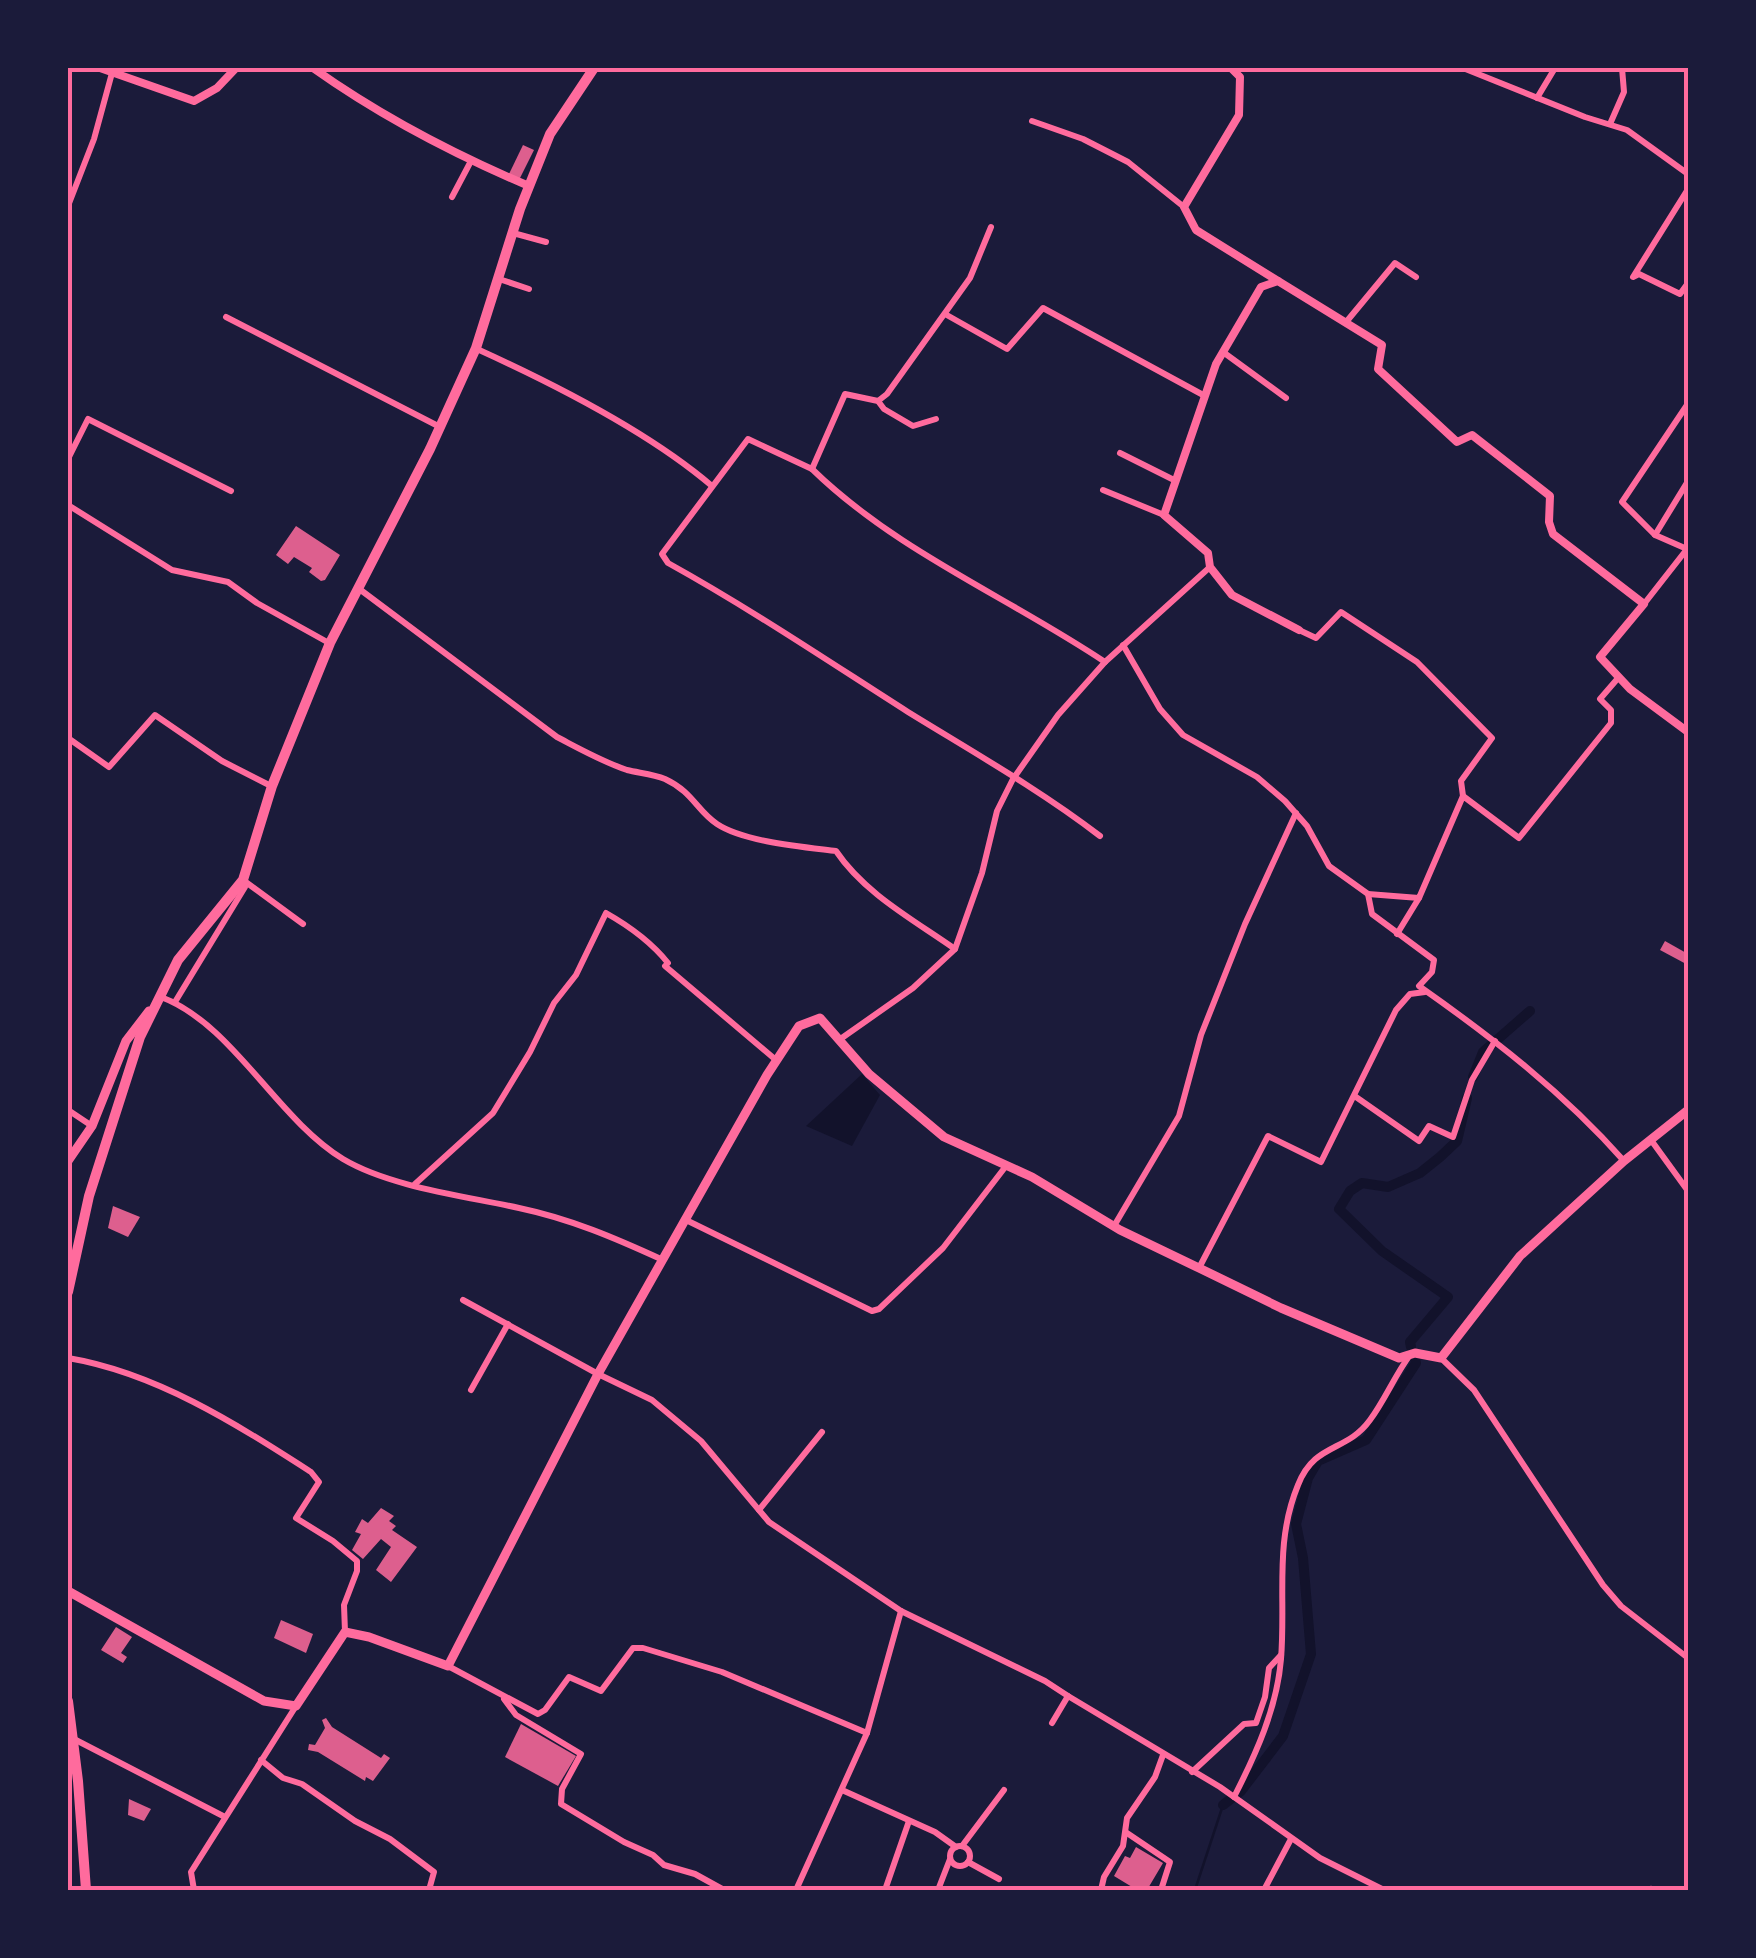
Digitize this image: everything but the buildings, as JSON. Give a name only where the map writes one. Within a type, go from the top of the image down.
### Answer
[{"type":"highway","points":[[68,1292],[88,1196],[140,1037],[178,960],[244,880],[272,786],[330,643],[476,348],[512,232],[550,134],[594,68]]},
{"type":"highway","points":[[68,1701],[86,1890]]},
{"type":"main road","points":[[68,1161],[92,1126],[126,1041],[160,997]]},
{"type":"main road","points":[[68,1591],[264,1701],[296,1706],[345,1632],[448,1666],[598,1374],[776,1060],[799,1026],[820,1018],[869,1074],[944,1138],[1281,1308],[1398,1358],[1413,1353],[1441,1358],[1520,1256],[1624,1160],[1688,1110]]},
{"type":"street","points":[[100,68],[194,100],[217,88],[236,68]]},
{"type":"street","points":[[313,68],[370,108],[471,162],[529,186]]},
{"type":"street","points":[[1184,207],[1239,115],[1240,76],[1231,68]]},
{"type":"street","points":[[1463,68],[1626,130],[1688,174]]},
{"type":"street","points":[[1537,98],[1555,68]]},
{"type":"street","points":[[1610,124],[1624,92],[1622,68]]},
{"type":"street","points":[[68,206],[94,138],[112,73]]},
{"type":"street","points":[[1032,121],[1083,139],[1128,162],[1184,207],[1196,230],[1382,345],[1378,368],[1457,442],[1472,435],[1550,496],[1548,522],[1553,534],[1644,604]]},
{"type":"street","points":[[452,198],[471,162]]},
{"type":"street","points":[[1688,189],[1632,276],[1639,274],[1680,294],[1688,283]]},
{"type":"street","points":[[878,401],[887,394],[970,278],[991,226]]},
{"type":"street","points":[[512,232],[546,242]]},
{"type":"street","points":[[1346,322],[1394,263],[1416,276]]},
{"type":"street","points":[[498,279],[528,289]]},
{"type":"street","points":[[1164,515],[1223,352],[1261,287],[1278,281]]},
{"type":"street","points":[[945,314],[1007,350],[1043,308],[1205,396]]},
{"type":"street","points":[[226,317],[440,427]]},
{"type":"street","points":[[476,348],[679,458],[712,486]]},
{"type":"street","points":[[1223,352],[1286,398]]},
{"type":"street","points":[[812,469],[846,394],[878,401],[884,409],[913,426],[936,419]]},
{"type":"street","points":[[1688,403],[1622,502],[1656,535],[1688,550],[1600,658],[1688,732]]},
{"type":"street","points":[[68,458],[88,418],[231,492]]},
{"type":"street","points":[[1100,836],[1058,804],[1013,779],[767,619],[668,563],[662,554],[748,439],[812,469],[836,492],[900,538],[1104,662]]},
{"type":"street","points":[[1120,454],[1176,481]]},
{"type":"street","points":[[1656,535],[1688,481]]},
{"type":"street","points":[[1103,490],[1164,515],[1208,553],[1210,568],[1232,595],[1299,630],[1316,638],[1341,612],[1417,662],[1492,738],[1461,781],[1463,796],[1419,898],[1398,934]]},
{"type":"street","points":[[68,505],[172,570],[228,582],[257,603],[330,643]]},
{"type":"street","points":[[839,1040],[913,988],[955,949],[982,873],[998,811],[1013,779],[1058,716],[1104,662],[1210,568]]},
{"type":"street","points":[[358,588],[557,737],[625,769],[662,778],[685,791],[716,824],[800,849],[836,852],[880,897],[955,949]]},
{"type":"street","points":[[1122,645],[1160,709],[1183,735],[1256,777],[1296,813],[1330,866],[1368,894],[1419,898]]},
{"type":"street","points":[[1463,796],[1520,838],[1611,723],[1611,710],[1600,699],[1619,677]]},
{"type":"street","points":[[68,738],[109,767],[155,715],[222,761],[272,786]]},
{"type":"street","points":[[1114,1226],[1179,1116],[1201,1035],[1244,924],[1296,813]]},
{"type":"street","points":[[244,880],[303,924]]},
{"type":"street","points":[[175,1002],[245,887],[244,880]]},
{"type":"street","points":[[1368,894],[1372,914],[1434,960],[1432,972],[1419,986],[1495,1041],[1593,1126],[1624,1160]]},
{"type":"street","points":[[415,1184],[493,1113],[554,1003],[576,975],[606,914],[642,938],[665,958],[665,966],[776,1060]]},
{"type":"street","points":[[1199,1268],[1268,1136],[1321,1162],[1396,1010],[1410,994],[1426,992]]},
{"type":"street","points":[[160,997],[175,1002],[222,1040],[312,1136],[342,1158],[374,1174],[557,1218],[618,1237],[664,1260]]},
{"type":"street","points":[[1354,1099],[1419,1141],[1429,1126],[1453,1138],[1472,1080],[1495,1041]]},
{"type":"street","points":[[68,1110],[92,1126]]},
{"type":"street","points":[[1651,1140],[1688,1192]]},
{"type":"street","points":[[686,1220],[872,1311],[879,1309],[943,1248],[1006,1166]]},
{"type":"street","points":[[463,1300],[652,1400],[701,1441],[759,1510],[796,1542],[901,1612],[1045,1681],[1234,1797],[1291,1840],[1381,1890]]},
{"type":"street","points":[[471,1390],[508,1324]]},
{"type":"street","points":[[1234,1797],[1256,1755],[1282,1655],[1284,1529],[1299,1482],[1314,1457],[1349,1440],[1369,1422],[1413,1353]]},
{"type":"street","points":[[68,1358],[125,1373],[187,1400],[236,1424],[311,1472],[318,1482],[296,1518],[358,1560],[344,1606],[345,1632]]},
{"type":"street","points":[[1441,1358],[1474,1390],[1603,1585],[1622,1606],[1688,1658]]},
{"type":"street","points":[[759,1510],[822,1432]]},
{"type":"street","points":[[796,1890],[867,1733],[901,1612]]},
{"type":"street","points":[[448,1666],[538,1714],[569,1677],[601,1691],[633,1648],[644,1648],[722,1672],[867,1733]]},
{"type":"street","points":[[1192,1772],[1244,1724],[1256,1723],[1266,1697],[1269,1668],[1282,1655]]},
{"type":"street","points":[[500,1694],[516,1715],[581,1754],[562,1790],[561,1804],[664,1865],[695,1874],[724,1890]]},
{"type":"street","points":[[1052,1723],[1068,1696]]},
{"type":"street","points":[[194,1890],[192,1872],[296,1706]]},
{"type":"street","points":[[71,1738],[225,1817]]},
{"type":"street","points":[[1101,1890],[1127,1832],[1127,1818],[1154,1777],[1163,1755]]},
{"type":"street","points":[[261,1760],[283,1778],[302,1784],[355,1821],[390,1839],[434,1872],[429,1890]]},
{"type":"street","points":[[842,1790],[959,1847],[969,1853],[968,1862]]},
{"type":"street","points":[[938,1890],[950,1857],[1004,1790]]},
{"type":"street","points":[[885,1890],[909,1820]]},
{"type":"street","points":[[1127,1832],[1170,1862],[1161,1890]]},
{"type":"street","points":[[1264,1890],[1291,1840]]},
{"type":"street","points":[[950,1857],[959,1866],[968,1862]]},
{"type":"street","points":[[968,1862],[998,1879]]},
{"type":"shaded area","points":[[862,1074],[880,1095],[852,1146],[806,1126]]},
{"type":"waterway","points":[[1473,1077],[1483,1052],[1530,1011]]},
{"type":"waterway","points":[[1411,1347],[1410,1342],[1448,1297],[1382,1251],[1339,1209],[1350,1191],[1362,1183],[1388,1187],[1420,1173],[1440,1157],[1457,1141],[1467,1098]]},
{"type":"waterway","points":[[1223,1805],[1241,1791],[1283,1736],[1311,1654],[1303,1558],[1296,1524],[1308,1478],[1318,1461],[1366,1440],[1415,1359]]},
{"type":"waterway","points":[[1195,1890],[1223,1805]]}]
